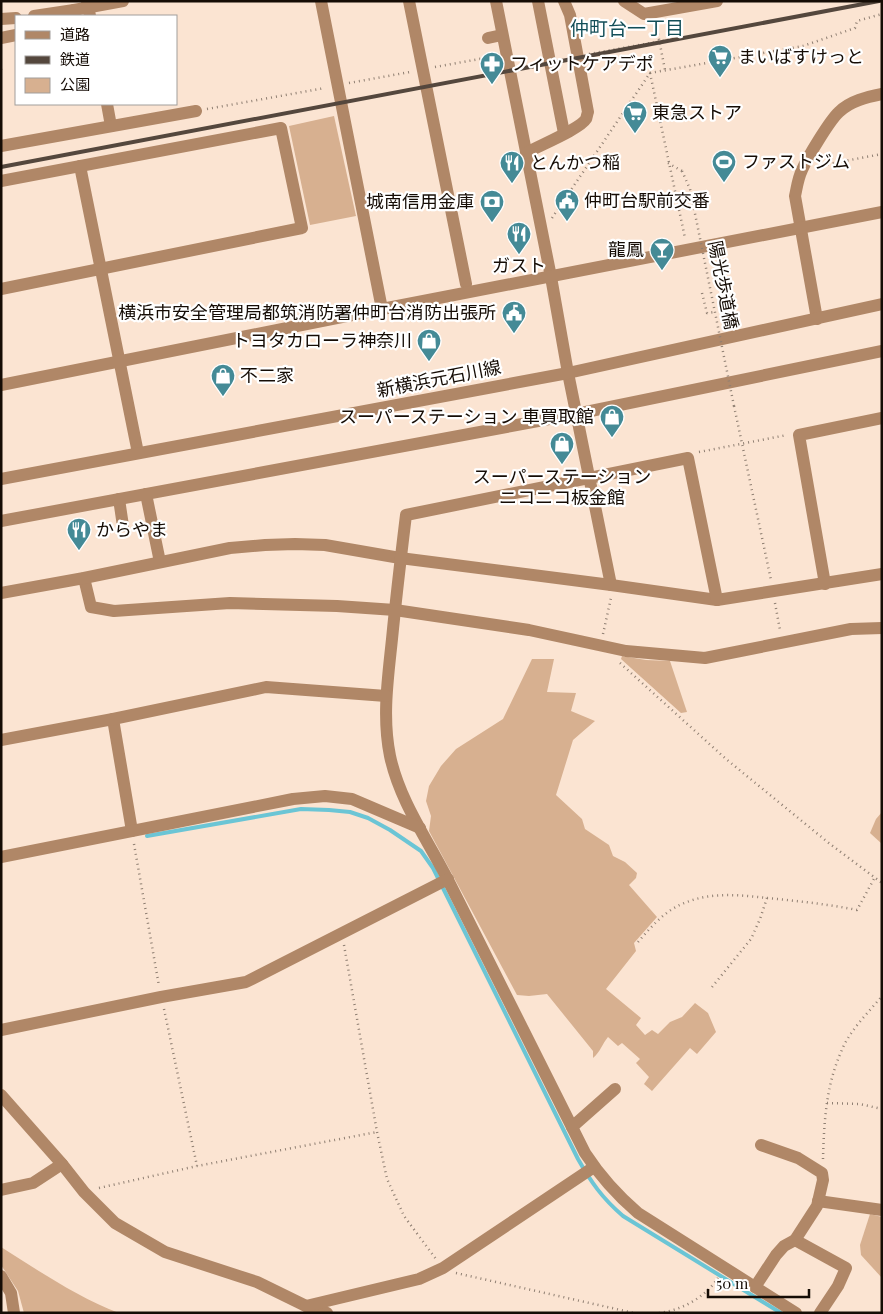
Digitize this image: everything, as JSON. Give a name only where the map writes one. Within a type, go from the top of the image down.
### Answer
[{"type":"street","points":[[87,1],[90,15]]},
{"type":"street","points":[[41,15],[123,1]]},
{"type":"street","points":[[321,1],[382,309]]},
{"type":"street","points":[[409,1],[466,284]]},
{"type":"street","points":[[496,1],[611,584]]},
{"type":"street","points":[[538,1],[564,133]]},
{"type":"street","points":[[526,152],[581,124],[587,118],[588,112],[570,15],[564,1]]},
{"type":"street","points":[[624,1],[644,14],[652,7],[717,1]]},
{"type":"street","points":[[1,19],[15,18]]},
{"type":"street","points":[[1,38],[15,35]]},
{"type":"street","points":[[488,38],[502,35]]},
{"type":"street","points":[[817,319],[795,196],[802,170],[840,111],[859,100],[882,94]]},
{"type":"street","points":[[107,105],[111,126]]},
{"type":"street","points":[[1,146],[196,110]]},
{"type":"street","points":[[1,182],[281,128],[302,228],[1,289]]},
{"type":"street","points":[[80,166],[138,453]]},
{"type":"street","points":[[1,386],[382,309],[882,212]]},
{"type":"street","name":"新横浜元石川線","points":[[1,479],[568,373],[882,304]]},
{"type":"street","points":[[1,521],[576,414],[882,351]]},
{"type":"street","points":[[825,584],[799,435],[882,418]]},
{"type":"street","points":[[716,600],[688,458],[406,515],[386,696],[387,734],[390,756],[397,778],[420,828],[448,879],[594,1168],[622,1199],[638,1213],[796,1313]]},
{"type":"street","points":[[146,494],[160,562]]},
{"type":"street","points":[[119,499],[124,526]]},
{"type":"street","points":[[1,593],[230,548],[295,544],[325,545],[400,558],[611,584],[716,600],[882,574]]},
{"type":"street","points":[[84,578],[91,607],[114,611],[230,603],[337,606],[395,610],[529,630],[600,647],[705,658],[851,629],[882,628]]},
{"type":"street","points":[[1,740],[266,687],[386,696]]},
{"type":"street","points":[[113,719],[132,831]]},
{"type":"street","points":[[1,856],[293,799],[325,796],[352,799],[420,828]]},
{"type":"street","points":[[1,1030],[161,997],[246,982],[448,879]]},
{"type":"street","points":[[572,1127],[608,1091]]},
{"type":"street","points":[[1,1095],[84,1192],[115,1223],[165,1252],[257,1282],[306,1306],[327,1313]]},
{"type":"street","points":[[755,1287],[776,1255],[784,1246],[795,1240],[817,1206],[823,1180],[822,1173],[798,1158],[761,1145]]},
{"type":"street","points":[[1,1190],[33,1182],[62,1164]]},
{"type":"street","points":[[306,1306],[419,1279],[443,1268],[594,1168]]},
{"type":"street","points":[[818,1202],[882,1210]]},
{"type":"street","points":[[795,1240],[846,1268],[838,1286],[820,1313]]},
{"type":"street","points":[[1,1276],[11,1293],[14,1313]]},
{"type":"path","points":[[652,7],[665,71]]},
{"type":"path","points":[[548,224],[650,73],[803,46],[855,28],[857,21],[882,14]]},
{"type":"path","points":[[589,54],[673,39]]},
{"type":"path","points":[[517,68],[544,63]]},
{"type":"path","points":[[650,73],[686,241]]},
{"type":"path","points":[[196,110],[330,87]]},
{"type":"path","points":[[802,170],[882,154]]},
{"type":"path","name":"陽光歩道橋","points":[[668,163],[682,171],[690,190],[780,631]]},
{"type":"path","points":[[702,293],[707,313],[715,312]]},
{"type":"path","points":[[688,458],[696,453],[790,435],[799,435]]},
{"type":"path","points":[[600,647],[612,594],[611,584]]},
{"type":"path","points":[[618,661],[726,759],[882,884]]},
{"type":"path","points":[[132,831],[161,997],[197,1166]]},
{"type":"path","points":[[638,942],[656,922],[671,910],[687,902],[704,897],[741,895],[818,903],[857,910],[875,877]]},
{"type":"path","points":[[712,987],[751,939],[767,898]]},
{"type":"path","points":[[84,1192],[197,1166],[377,1132],[342,934]]},
{"type":"path","points":[[822,1173],[824,1121],[829,1090],[841,1051],[856,1028],[882,996]]},
{"type":"path","points":[[827,1103],[860,1104],[882,1109]]},
{"type":"path","points":[[659,1313],[668,1312],[689,1304],[710,1290],[715,1282]]},
{"type":"green space","points":[[334,116],[356,216],[310,225],[289,126]]},
{"type":"green space","points":[[622,656],[670,661],[687,712],[681,713],[621,659]]},
{"type":"green space","points":[[532,659],[554,659],[547,692],[576,693],[571,711],[595,721],[573,740],[556,795],[582,819],[585,829],[609,845],[613,856],[625,862],[637,873],[636,878],[629,885],[657,917],[634,943],[636,951],[606,989],[641,1018],[636,1025],[645,1035],[652,1030],[658,1034],[670,1022],[682,1017],[695,1003],[708,1013],[716,1032],[697,1054],[690,1048],[652,1091],[644,1084],[649,1077],[636,1063],[640,1059],[622,1043],[618,1046],[608,1037],[593,1058],[593,1051],[547,994],[517,995],[429,831],[431,816],[426,801],[429,786],[441,766],[456,749],[503,719]]},
{"type":"green space","points":[[882,812],[882,844],[870,833],[876,819]]},
{"type":"green space","points":[[870,1214],[882,1217],[882,1278],[861,1255],[860,1245]]},
{"type":"green space","points":[[1,1247],[73,1291],[119,1313],[24,1313],[18,1291],[1,1265]]},
{"type":"waterway","points":[[147,836],[301,809],[329,810],[350,812],[368,818],[421,851],[433,868],[578,1159],[598,1189],[623,1216],[781,1313]]},
{"type":"railway","points":[[1,167],[879,1]]},
{"type":"place","name":"まいばすけっと","points":[[720,78]]},
{"type":"place","name":"フィットケアデポ","points":[[492,85]]},
{"type":"place","name":"東急ストア","points":[[635,134]]},
{"type":"place","name":"ファストジム","points":[[724,183]]},
{"type":"place","name":"とんかつ稲","points":[[512,184]]},
{"type":"place","name":"仲町台駅前交番","points":[[567,222]]},
{"type":"place","name":"城南信用金庫","points":[[492,223]]},
{"type":"place","name":"ガスト","points":[[519,255]]},
{"type":"place","name":"龍鳳","points":[[662,271]]},
{"type":"place","name":"横浜市安全管理局都筑消防署仲町台消防出張所","points":[[514,334]]},
{"type":"place","name":"トヨタカローラ神奈川","points":[[429,362]]},
{"type":"place","name":"不二家","points":[[223,397]]},
{"type":"place","name":"スーパーステーション 車買取館","points":[[612,438]]},
{"type":"place","name":"スーパーステーション ニコニコ板金館","points":[[562,465]]},
{"type":"place","name":"からやま","points":[[79,551]]},
{"type":"district","name":"仲町台一丁目","points":[[627,28]]}]
